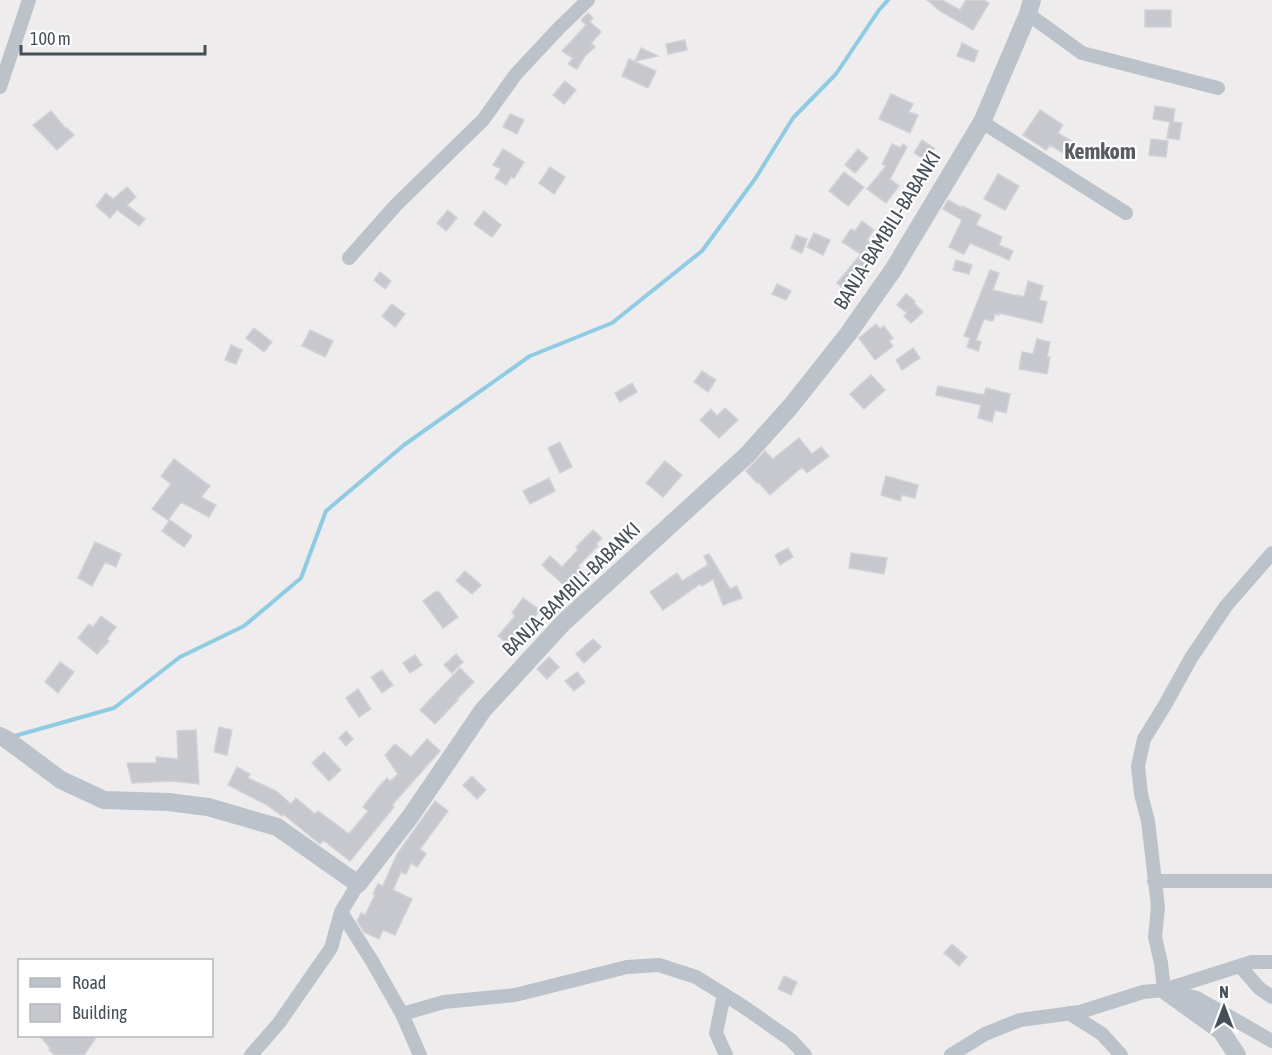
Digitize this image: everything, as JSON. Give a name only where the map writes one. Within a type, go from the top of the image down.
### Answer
[{"type":"street","points":[[0,87],[29,0]]},
{"type":"street","points":[[349,258],[396,205],[483,120],[516,74],[588,0]]},
{"type":"street","points":[[1030,7],[1082,53],[1218,87]]},
{"type":"street","name":"BANJA-BAMBILI-BABANKI","points":[[358,884],[410,818],[483,710],[564,622],[747,455],[791,406],[848,334],[893,270],[982,122],[1030,7]]},
{"type":"street","points":[[982,122],[1126,213]]},
{"type":"street","points":[[1237,1055],[1221,1031],[1164,990],[1155,937],[1158,907],[1148,821],[1141,794],[1138,766],[1144,739],[1197,649],[1226,606],[1272,553]]},
{"type":"street","points":[[0,736],[61,780],[104,800],[168,802],[208,807],[276,827],[358,884],[341,912],[331,948],[279,1023],[251,1055]]},
{"type":"street","points":[[1154,881],[1272,881]]},
{"type":"street","points":[[341,912],[402,1014],[420,1055]]},
{"type":"street","points":[[951,1055],[985,1034],[1020,1020],[1080,1012],[1143,992],[1164,990],[1252,962],[1272,962]]},
{"type":"street","points":[[402,1014],[444,1002],[515,995],[627,967],[659,965],[696,977],[791,1040],[805,1055]]},
{"type":"street","points":[[1240,966],[1259,988],[1272,997]]},
{"type":"street","points":[[1164,990],[1197,998],[1272,1041]]},
{"type":"street","points":[[724,995],[716,1033],[726,1055]]},
{"type":"street","points":[[1069,1013],[1102,1034],[1120,1055]]},
{"type":"building","points":[[927,0],[942,0],[960,10],[966,0],[983,0],[989,3],[973,30],[940,11]]},
{"type":"building","points":[[1145,10],[1171,10],[1171,27],[1145,27]]},
{"type":"building","points":[[588,13],[593,18],[590,22],[601,32],[591,43],[595,47],[585,56],[577,69],[568,64],[573,58],[562,51],[586,25],[581,20]]},
{"type":"building","points":[[685,40],[687,50],[668,54],[666,44]]},
{"type":"building","points":[[962,43],[978,51],[974,62],[957,56]]},
{"type":"building","points":[[641,48],[658,56],[635,61]]},
{"type":"building","points":[[629,59],[656,71],[648,88],[622,76]]},
{"type":"building","points":[[565,81],[576,90],[564,104],[553,95]]},
{"type":"building","points":[[891,94],[913,104],[909,112],[918,115],[910,133],[879,119]]},
{"type":"building","points":[[1155,106],[1175,109],[1173,122],[1182,123],[1179,140],[1167,138],[1170,122],[1153,119]]},
{"type":"building","points":[[1040,110],[1063,125],[1058,133],[1073,142],[1065,154],[1050,145],[1046,150],[1023,135]]},
{"type":"building","points":[[51,111],[74,135],[57,150],[33,125]]},
{"type":"building","points":[[510,114],[524,120],[517,134],[503,127]]},
{"type":"building","points":[[1151,139],[1168,141],[1166,157],[1149,155]]},
{"type":"building","points":[[922,140],[934,148],[927,161],[914,153]]},
{"type":"building","points":[[892,144],[900,148],[903,144],[907,147],[890,179],[899,186],[886,203],[867,189],[886,166],[882,164]]},
{"type":"building","points":[[503,149],[524,162],[514,178],[511,177],[506,185],[495,178],[501,169],[493,165]]},
{"type":"building","points":[[858,149],[868,158],[855,173],[845,165]]},
{"type":"building","points":[[550,167],[565,177],[554,194],[539,183]]},
{"type":"building","points":[[844,172],[864,187],[848,206],[829,191]]},
{"type":"building","points":[[998,174],[1019,186],[1005,210],[984,199]]},
{"type":"building","points":[[127,187],[136,197],[127,205],[145,219],[139,226],[117,210],[110,218],[96,206],[106,193],[113,199]]},
{"type":"building","points":[[948,200],[981,215],[976,225],[1002,237],[999,245],[1013,251],[1009,260],[970,243],[964,254],[949,247],[962,220],[943,209]]},
{"type":"building","points":[[448,210],[457,218],[446,231],[437,223]]},
{"type":"building","points":[[484,211],[501,225],[492,237],[474,224]]},
{"type":"building","points":[[862,221],[874,230],[867,240],[870,242],[874,237],[880,241],[862,271],[846,291],[837,283],[861,254],[842,242],[851,229],[855,231]]},
{"type":"building","points":[[814,233],[830,240],[823,255],[807,247]]},
{"type":"building","points":[[796,235],[807,239],[802,253],[791,248]]},
{"type":"building","points":[[956,260],[972,265],[969,274],[953,270]]},
{"type":"building","points":[[990,270],[999,273],[993,290],[1024,297],[1028,281],[1043,286],[1039,300],[1047,302],[1042,323],[999,313],[999,315],[995,314],[993,321],[984,319],[976,340],[981,342],[978,351],[967,347],[970,338],[964,336]]},
{"type":"building","points":[[380,272],[391,281],[385,289],[374,280]]},
{"type":"building","points":[[777,284],[791,291],[786,300],[772,294]]},
{"type":"building","points":[[906,294],[923,312],[911,323],[904,316],[907,313],[897,305]]},
{"type":"building","points":[[392,304],[405,314],[395,327],[382,316]]},
{"type":"building","points":[[876,324],[880,329],[884,326],[893,338],[889,341],[893,346],[875,360],[859,338]]},
{"type":"building","points":[[254,328],[272,342],[264,352],[246,338]]},
{"type":"building","points":[[310,330],[333,341],[325,357],[302,346]]},
{"type":"building","points":[[1037,339],[1050,342],[1047,374],[1019,369],[1022,352],[1033,354]]},
{"type":"building","points":[[231,345],[242,350],[236,364],[225,360]]},
{"type":"building","points":[[913,348],[920,358],[902,370],[896,360]]},
{"type":"building","points":[[702,371],[716,380],[708,392],[694,382]]},
{"type":"building","points":[[871,375],[885,390],[864,409],[850,394]]},
{"type":"building","points":[[632,383],[637,392],[620,402],[615,393]]},
{"type":"building","points":[[938,386],[984,395],[986,388],[1010,394],[1006,413],[995,410],[992,422],[978,418],[981,405],[936,395]]},
{"type":"building","points":[[725,408],[738,420],[719,438],[700,420],[711,409],[717,416]]},
{"type":"building","points":[[799,438],[812,454],[821,447],[829,456],[807,473],[802,467],[770,495],[746,471],[765,451],[773,459]]},
{"type":"building","points":[[560,442],[572,467],[560,473],[548,448]]},
{"type":"building","points":[[174,459],[210,486],[201,497],[216,505],[209,517],[181,502],[168,520],[152,509],[171,484],[161,476]]},
{"type":"building","points":[[665,461],[682,475],[663,497],[646,483]]},
{"type":"building","points":[[886,476],[918,485],[915,498],[902,495],[900,501],[881,495]]},
{"type":"building","points":[[549,478],[555,491],[530,504],[523,491]]},
{"type":"building","points":[[170,520],[192,536],[184,547],[162,531]]},
{"type":"building","points":[[593,530],[602,538],[596,544],[598,546],[578,566],[583,571],[567,588],[542,565],[550,556],[562,567],[578,550],[576,547]]},
{"type":"building","points":[[95,542],[121,554],[116,567],[105,562],[92,586],[78,578]]},
{"type":"building","points":[[788,548],[793,557],[780,565],[775,555]]},
{"type":"building","points":[[851,553],[887,558],[884,574],[849,568]]},
{"type":"building","points":[[709,554],[730,589],[737,586],[742,598],[723,605],[713,579],[702,586],[700,584],[663,610],[650,592],[677,573],[682,581],[708,565],[704,556]]},
{"type":"building","points":[[465,571],[481,585],[472,594],[456,581]]},
{"type":"building","points":[[435,592],[439,592],[458,617],[443,628],[423,601]]},
{"type":"building","points":[[523,598],[540,610],[512,647],[498,636],[515,616],[512,613]]},
{"type":"building","points":[[101,616],[116,627],[107,639],[109,641],[97,654],[78,638],[89,624],[93,627]]},
{"type":"building","points":[[593,639],[601,647],[584,663],[576,654]]},
{"type":"building","points":[[456,654],[463,662],[452,673],[444,665]]},
{"type":"building","points":[[415,655],[422,665],[410,673],[403,663]]},
{"type":"building","points":[[549,657],[559,667],[547,679],[537,669]]},
{"type":"building","points":[[60,662],[74,672],[58,693],[45,682]]},
{"type":"building","points":[[460,668],[474,682],[435,724],[420,710]]},
{"type":"building","points":[[382,670],[393,685],[382,693],[371,677]]},
{"type":"building","points":[[577,672],[585,682],[574,691],[565,681]]},
{"type":"building","points":[[358,689],[371,709],[359,717],[346,698]]},
{"type":"building","points":[[219,727],[232,730],[227,755],[214,752]]},
{"type":"building","points":[[196,730],[199,784],[171,781],[132,783],[127,763],[156,763],[156,757],[178,759],[177,731]]},
{"type":"building","points":[[346,731],[353,739],[346,746],[339,738]]},
{"type":"building","points":[[427,739],[440,751],[392,805],[394,807],[350,861],[323,840],[320,844],[283,814],[282,816],[267,805],[228,785],[237,767],[250,774],[248,778],[276,791],[291,804],[296,798],[315,814],[318,811],[349,834],[368,811],[363,807],[377,789],[387,778],[390,781],[398,774],[385,755],[395,744],[411,757]]},
{"type":"building","points":[[324,752],[341,770],[329,781],[312,763]]},
{"type":"building","points":[[472,776],[486,790],[477,799],[463,785]]},
{"type":"building","points":[[435,801],[448,811],[420,849],[426,854],[417,867],[411,863],[406,874],[401,872],[393,890],[412,899],[395,935],[383,930],[379,939],[364,932],[357,921],[361,913],[365,915],[378,884],[383,886],[397,854]]},
{"type":"building","points":[[952,944],[967,957],[959,966],[944,953]]},
{"type":"building","points":[[784,976],[797,982],[791,995],[778,989]]},
{"type":"building","points":[[41,1037],[97,1037],[84,1055],[55,1055],[49,1050],[50,1048]]},
{"type":"waterway","points":[[11,737],[114,708],[180,657],[244,626],[301,578],[326,511],[404,445],[530,356],[612,323],[702,251],[755,179],[793,118],[836,74],[888,0]]},
{"type":"district","name":"Kemkom","points":[[1100,151]]}]
